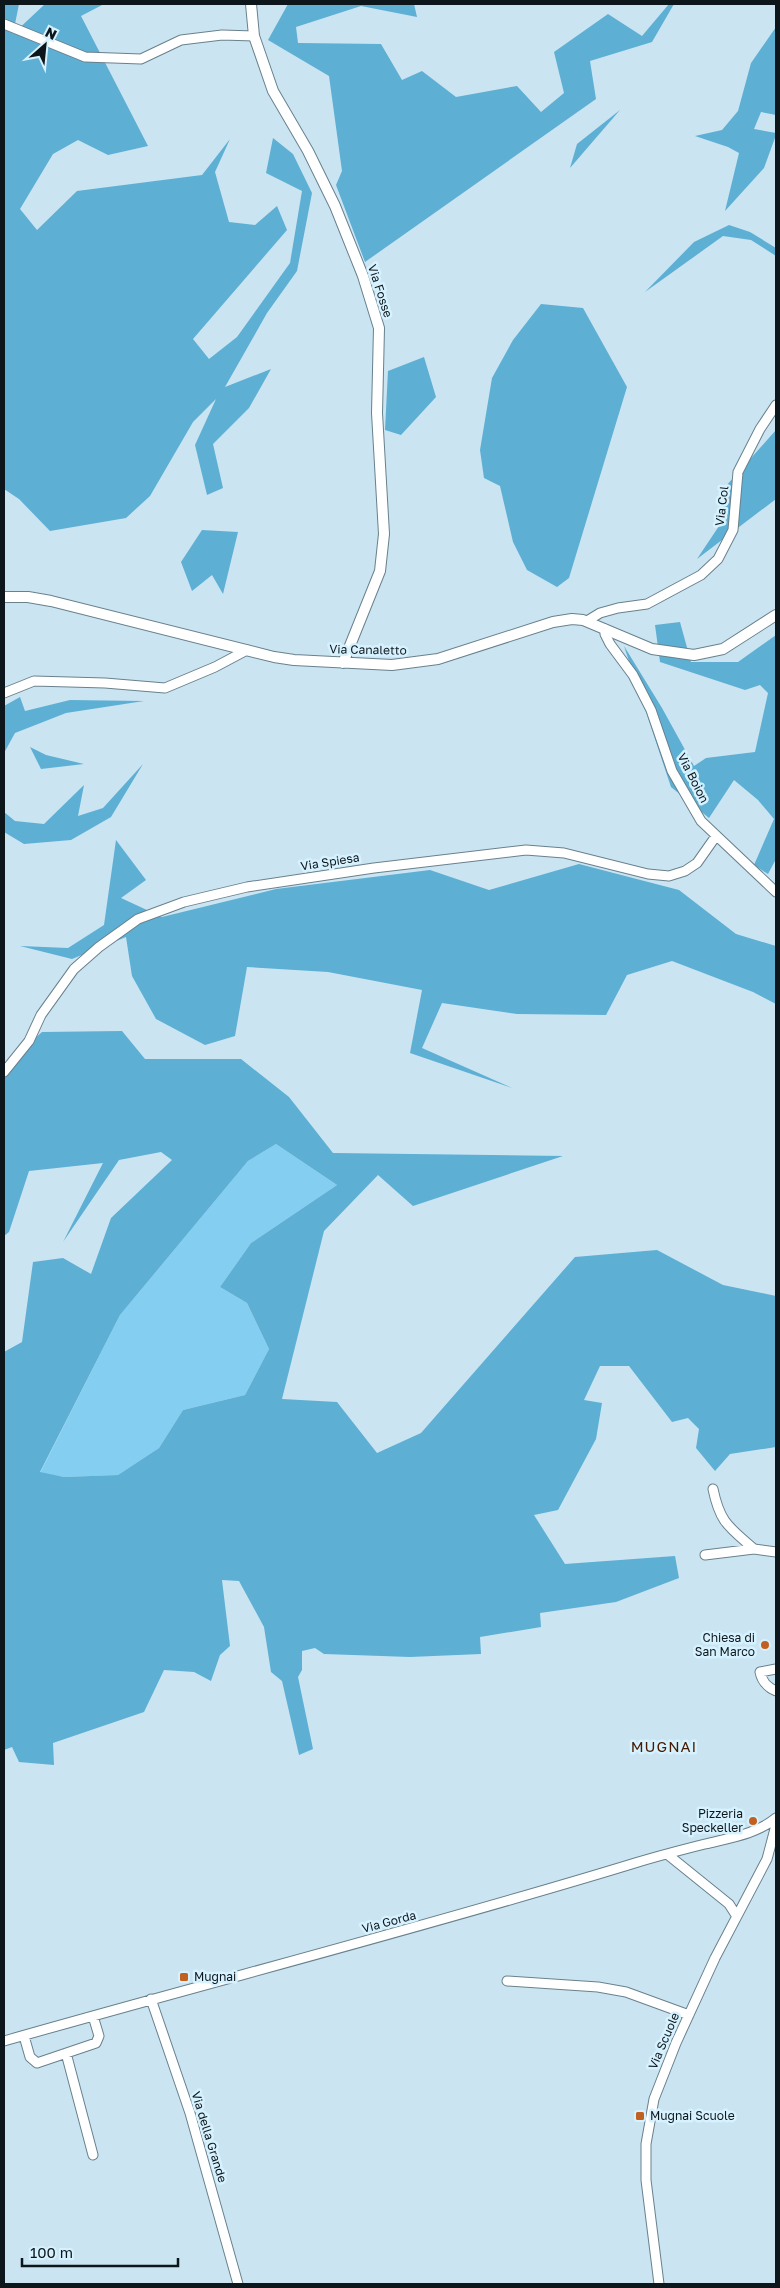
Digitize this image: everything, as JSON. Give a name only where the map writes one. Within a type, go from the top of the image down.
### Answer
[{"type":"street","name":"Via Fosse","points":[[251,4],[254,36],[273,91],[308,151],[335,206],[364,276],[379,328],[377,413],[384,534],[381,562],[380,571],[343,662]]},
{"type":"street","points":[[4,24],[85,57],[141,59],[181,40],[222,35],[254,36]]},
{"type":"street","name":"Via Col","points":[[587,621],[600,613],[647,604],[701,576],[718,559],[733,530],[738,472],[760,429],[776,405]]},
{"type":"street","name":"Via Canaletto","points":[[4,597],[28,597],[51,601],[294,660],[392,665],[422,662],[553,622],[572,619],[587,621],[652,649],[672,653],[704,654],[723,649],[776,616]]},
{"type":"street","name":"Via Boion","points":[[605,629],[604,634],[633,675],[651,710],[672,771],[701,821],[776,892]]},
{"type":"street","points":[[4,693],[34,681],[105,683],[165,688],[215,667],[247,650]]},
{"type":"street","name":"Via Spiesa","points":[[4,1072],[29,1040],[41,1015],[74,969],[99,947],[138,919],[184,902],[256,885],[374,868],[526,850],[564,853],[648,874],[669,876],[685,871],[697,863],[716,836]]},
{"type":"street","points":[[714,1489],[717,1510],[726,1524],[754,1549]]},
{"type":"street","points":[[705,1556],[754,1549],[776,1552]]},
{"type":"street","points":[[776,1669],[760,1672],[766,1685],[776,1691]]},
{"type":"street","name":"Via Gorda","points":[[4,2042],[152,1998],[447,1919],[667,1854],[765,1828],[776,1818]]},
{"type":"street","name":"Via Scuole","points":[[659,2284],[646,2180],[647,2136],[654,2099],[689,2015],[736,1915],[753,1888],[767,1859],[776,1825]]},
{"type":"street","points":[[667,1854],[729,1904],[736,1915]]},
{"type":"street","points":[[507,1981],[598,1987],[626,1992],[689,2015]]},
{"type":"street","name":"Via della Grande","points":[[152,1998],[190,2113],[238,2284]]},
{"type":"street","points":[[24,2036],[30,2057],[34,2062],[66,2053],[96,2043],[99,2036],[93,2016]]},
{"type":"street","points":[[66,2053],[93,2155]]},
{"type":"shaded area","points":[[4,4],[19,4],[13,34],[45,4],[104,4],[81,16],[148,146],[108,155],[78,140],[53,154],[20,209],[37,230],[77,191],[202,175],[230,139],[215,172],[229,222],[255,225],[277,206],[287,230],[193,339],[209,359],[237,337],[290,263],[302,191],[266,173],[273,138],[293,154],[312,193],[297,271],[267,313],[225,387],[271,369],[249,408],[213,444],[223,488],[207,495],[195,445],[216,399],[193,422],[150,496],[126,518],[50,531],[19,499],[4,489]]},
{"type":"shaded area","points":[[288,4],[414,4],[417,17],[361,6],[296,27],[298,43],[381,44],[402,80],[422,71],[456,97],[517,86],[541,112],[564,93],[554,52],[608,14],[642,36],[669,4],[674,4],[652,42],[590,61],[596,99],[365,262],[336,185],[342,171],[329,76],[268,40]]},
{"type":"shaded area","points":[[776,27],[776,115],[761,112],[754,129],[776,133],[776,135],[764,168],[725,211],[739,153],[728,147],[695,136],[722,130],[738,111],[751,63]]},
{"type":"shaded area","points":[[620,110],[570,168],[577,144]]},
{"type":"shaded area","points":[[729,225],[750,232],[776,248],[776,256],[751,240],[723,236],[645,292],[694,242]]},
{"type":"shaded area","points":[[541,304],[583,308],[627,387],[569,578],[557,587],[527,570],[513,542],[500,486],[484,478],[480,450],[492,378],[513,340]]},
{"type":"shaded area","points":[[424,357],[436,397],[401,435],[385,430],[388,371]]},
{"type":"shaded area","points":[[776,430],[776,499],[697,559],[721,523],[726,486]]},
{"type":"shaded area","points":[[202,530],[238,532],[223,594],[212,575],[192,591],[181,562]]},
{"type":"shaded area","points":[[680,622],[691,662],[738,662],[776,635],[776,859],[768,874],[754,865],[774,819],[758,800],[734,780],[709,818],[671,787],[624,646],[662,708],[694,766],[706,758],[755,752],[768,693],[760,685],[745,690],[660,662],[655,625]]},
{"type":"shaded area","points":[[20,697],[25,711],[70,700],[144,701],[66,713],[15,733],[4,753],[4,706]]},
{"type":"shaded area","points":[[30,747],[46,755],[84,764],[41,769]]},
{"type":"shaded area","points":[[143,764],[111,817],[71,840],[24,844],[4,832],[4,812],[15,821],[44,824],[84,785],[78,816],[103,808]]},
{"type":"shaded area","points":[[116,840],[146,880],[121,898],[162,917],[276,889],[430,870],[489,890],[579,864],[679,890],[736,934],[776,946],[776,1004],[753,992],[672,961],[627,975],[606,1015],[517,1014],[442,1003],[422,1048],[512,1088],[410,1053],[422,990],[328,972],[247,967],[235,1036],[205,1045],[156,1019],[132,976],[126,937],[72,959],[20,946],[68,948],[104,925]]},
{"type":"shaded area","points":[[122,1031],[145,1059],[241,1059],[289,1097],[333,1153],[563,1156],[413,1206],[378,1175],[324,1231],[282,1399],[337,1402],[377,1453],[421,1433],[575,1257],[657,1250],[723,1285],[776,1296],[776,1447],[730,1454],[715,1471],[696,1448],[699,1429],[688,1418],[672,1422],[629,1366],[600,1366],[584,1400],[602,1403],[596,1439],[558,1510],[534,1515],[565,1564],[675,1556],[679,1578],[616,1602],[540,1613],[541,1627],[480,1637],[481,1654],[410,1657],[324,1654],[315,1648],[302,1651],[302,1670],[298,1677],[313,1749],[299,1755],[282,1681],[271,1672],[264,1627],[239,1581],[222,1580],[230,1646],[220,1655],[211,1681],[194,1672],[164,1670],[144,1712],[53,1743],[54,1765],[19,1762],[12,1747],[4,1750],[4,1352],[22,1342],[33,1262],[63,1258],[91,1274],[111,1218],[172,1160],[161,1152],[119,1160],[63,1242],[103,1163],[29,1171],[9,1232],[4,1236],[4,1066],[42,1032]],"holes":[[[276,1144],[337,1185],[251,1243],[220,1287],[247,1303],[269,1349],[245,1395],[183,1410],[159,1448],[118,1475],[64,1477],[40,1472],[120,1315],[248,1161]]]},
{"type":"shaded area","points":[[276,1144],[337,1185],[251,1243],[220,1287],[247,1303],[269,1349],[245,1395],[183,1410],[159,1448],[118,1475],[64,1477],[40,1473],[120,1315],[248,1161]]},
{"type":"place","name":"Chiesa di San Marco","points":[[765,1645]]},
{"type":"place","name":"Pizzeria Speckeller","points":[[753,1821]]},
{"type":"place","name":"Mugnai","points":[[184,1977]]},
{"type":"place","name":"Mugnai Scuole","points":[[640,2116]]},
{"type":"district","name":"MUGNAI","points":[[664,1747]]}]
